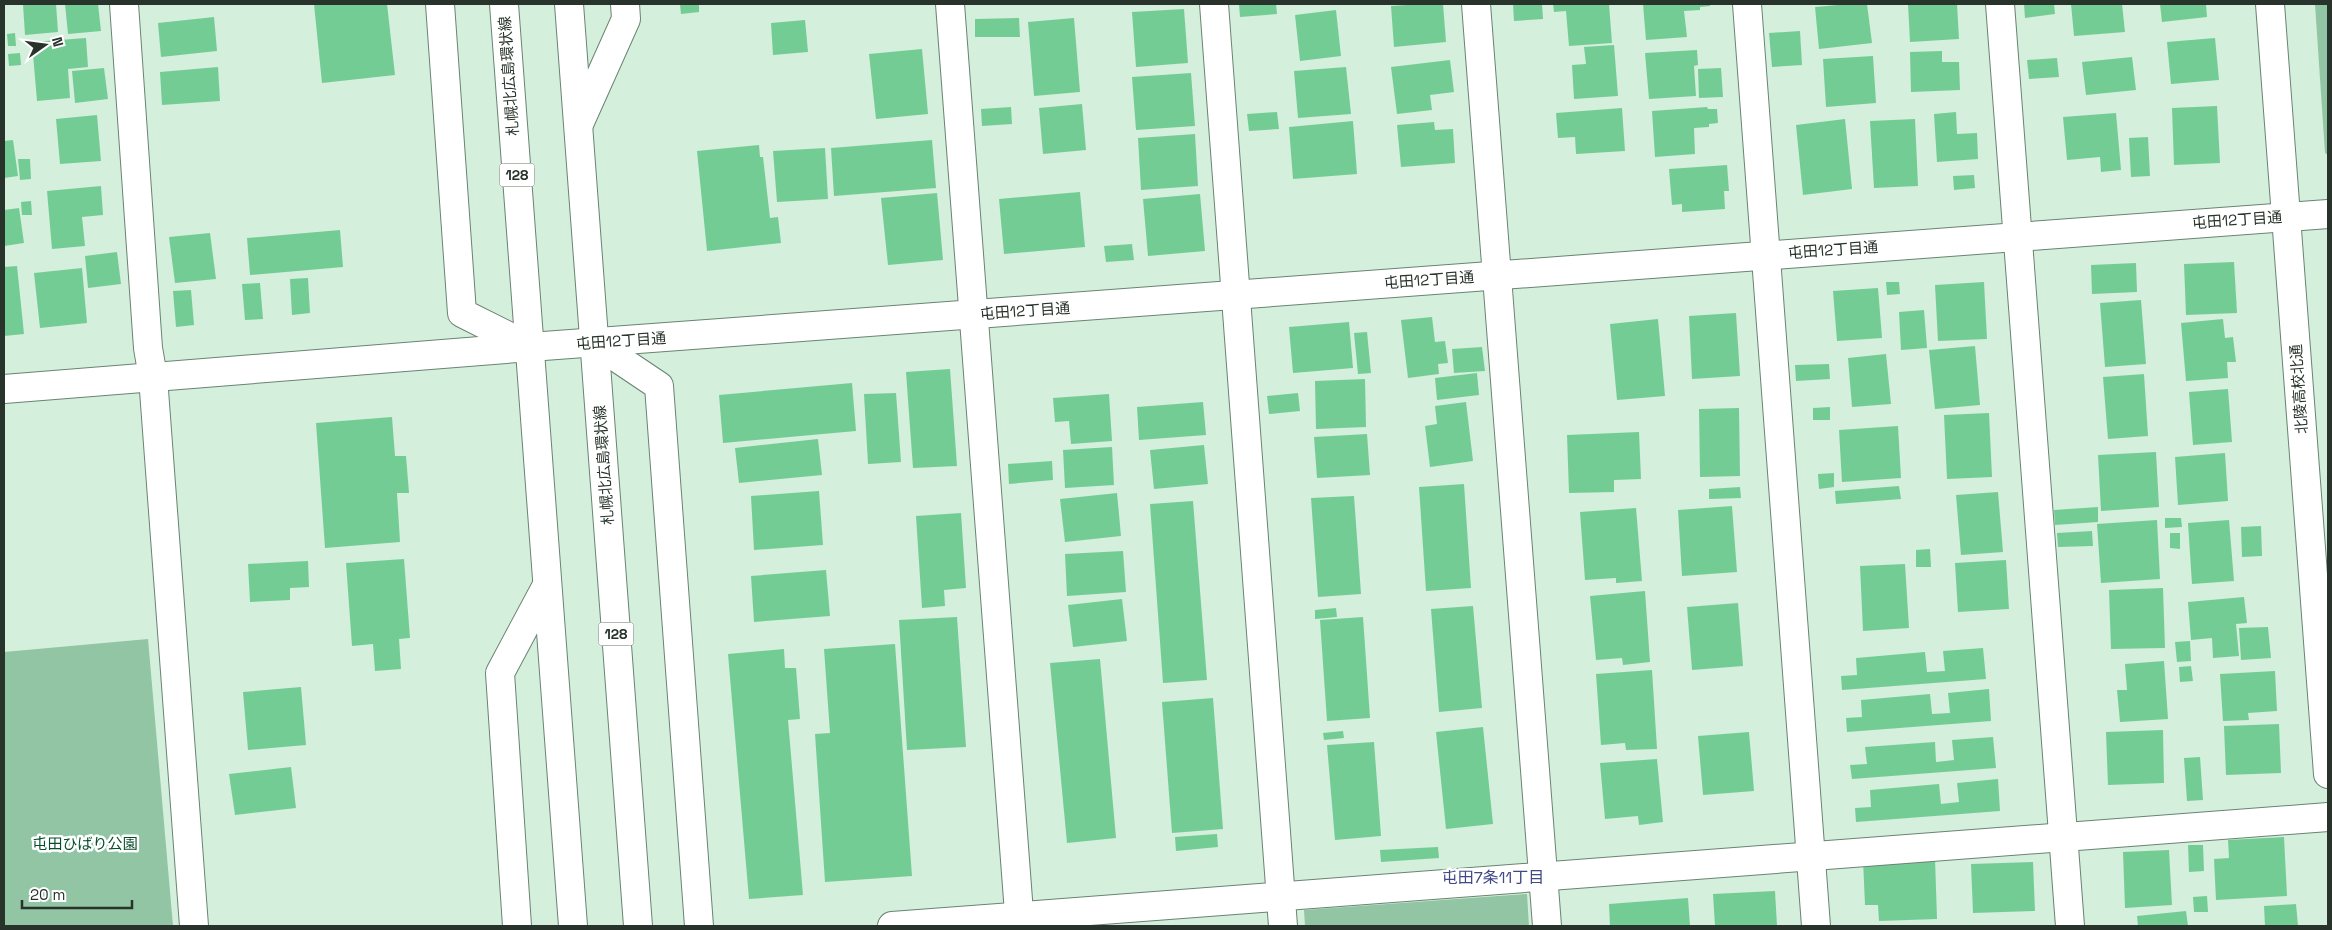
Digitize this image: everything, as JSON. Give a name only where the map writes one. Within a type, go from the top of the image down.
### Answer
[{"type":"street","points":[[124,4],[148,348],[153,377],[194,926]]},
{"type":"street","points":[[440,4],[462,313],[530,347]]},
{"type":"street","name":"札幌北広島環状線","points":[[504,4],[573,926]]},
{"type":"street","name":"札幌北広島環状線","points":[[570,4],[638,926]]},
{"type":"street","points":[[579,124],[626,20],[625,4]]},
{"type":"street","points":[[950,4],[1019,922]]},
{"type":"street","points":[[1214,4],[1283,926]]},
{"type":"street","points":[[1476,4],[1547,926]]},
{"type":"street","points":[[1746,4],[1816,926]]},
{"type":"street","points":[[2000,4],[2070,926]]},
{"type":"street","name":"北陵高校北通","points":[[2270,4],[2286,217],[2322,594],[2328,774]]},
{"type":"street","name":"屯田12丁目通","points":[[4,389],[595,342],[2328,214]]},
{"type":"street","points":[[595,342],[659,386],[699,926]]},
{"type":"street","points":[[517,926],[500,674],[548,585]]},
{"type":"street","points":[[892,926],[1019,922],[1280,895],[2328,817]]},
{"type":"green space","points":[[2315,4],[2328,4],[2328,155],[2325,153]]},
{"type":"green space","name":"屯田ひばり公園","points":[[148,639],[173,926],[4,926],[4,652]]},
{"type":"green space","points":[[1527,894],[1529,926],[1305,926],[1304,910]]},
{"type":"building","points":[[23,4],[56,4],[58,32],[25,35]]},
{"type":"building","points":[[65,4],[98,4],[101,31],[68,34]]},
{"type":"building","points":[[314,4],[387,4],[395,75],[322,83]]},
{"type":"building","points":[[680,4],[699,4],[699,12],[681,14]]},
{"type":"building","points":[[1239,4],[1276,4],[1277,14],[1240,17]]},
{"type":"building","points":[[1443,4],[1446,42],[1394,47],[1391,6]]},
{"type":"building","points":[[1513,4],[1542,4],[1543,19],[1514,21]]},
{"type":"building","points":[[1553,4],[1609,4],[1612,43],[1569,46],[1566,11],[1554,12]]},
{"type":"building","points":[[1643,4],[1710,4],[1710,6],[1700,7],[1700,10],[1684,11],[1687,37],[1646,40]]},
{"type":"building","points":[[1867,4],[1872,43],[1819,49],[1815,7]]},
{"type":"building","points":[[1908,4],[1957,4],[1959,39],[1910,42]]},
{"type":"building","points":[[2024,4],[2054,4],[2055,14],[2025,18]]},
{"type":"building","points":[[2071,4],[2122,4],[2125,32],[2074,36]]},
{"type":"building","points":[[2160,4],[2206,4],[2207,17],[2162,22]]},
{"type":"building","points":[[1184,9],[1188,63],[1136,67],[1132,12]]},
{"type":"building","points":[[1336,10],[1341,56],[1300,61],[1295,15]]},
{"type":"building","points":[[214,17],[217,51],[161,57],[158,23]]},
{"type":"building","points":[[1019,18],[1020,37],[975,37],[975,19]]},
{"type":"building","points":[[1074,18],[1080,92],[1034,96],[1028,22]]},
{"type":"building","points":[[805,20],[808,52],[773,55],[771,23]]},
{"type":"building","points":[[1800,31],[1802,65],[1772,67],[1769,33]]},
{"type":"building","points":[[15,33],[16,46],[8,46],[7,34]]},
{"type":"building","points":[[86,38],[88,67],[68,69],[70,98],[37,101],[32,42]]},
{"type":"building","points":[[2215,38],[2219,80],[2171,84],[2167,42]]},
{"type":"building","points":[[1614,45],[1618,96],[1574,99],[1572,65],[1586,64],[1584,47]]},
{"type":"building","points":[[922,49],[928,114],[876,119],[869,54]]},
{"type":"building","points":[[1697,50],[1698,65],[1694,66],[1696,96],[1649,99],[1645,53]]},
{"type":"building","points":[[1942,51],[1942,62],[1959,62],[1960,90],[1911,92],[1910,52]]},
{"type":"building","points":[[20,53],[21,65],[9,66],[8,54]]},
{"type":"building","points":[[1873,56],[1876,103],[1826,107],[1823,59]]},
{"type":"building","points":[[2132,57],[2136,90],[2086,95],[2082,62]]},
{"type":"building","points":[[2057,58],[2059,77],[2029,79],[2027,60]]},
{"type":"building","points":[[1450,60],[1454,92],[1430,95],[1432,110],[1397,114],[1391,67]]},
{"type":"building","points":[[218,67],[220,101],[162,105],[160,72]]},
{"type":"building","points":[[1346,67],[1351,114],[1298,118],[1294,71]]},
{"type":"building","points":[[104,68],[108,99],[75,103],[72,71]]},
{"type":"building","points":[[1721,68],[1723,97],[1699,98],[1698,69]]},
{"type":"building","points":[[1191,73],[1195,126],[1136,130],[1132,77]]},
{"type":"building","points":[[1082,104],[1086,150],[1043,154],[1039,108]]},
{"type":"building","points":[[2217,106],[2220,163],[2174,165],[2172,108]]},
{"type":"building","points":[[1011,107],[1012,124],[982,126],[981,109]]},
{"type":"building","points":[[1707,107],[1708,109],[1717,109],[1718,123],[1709,124],[1709,127],[1694,128],[1695,154],[1655,157],[1652,111]]},
{"type":"building","points":[[1622,108],[1625,151],[1576,154],[1575,137],[1558,138],[1556,113]]},
{"type":"building","points":[[1277,112],[1279,129],[1249,131],[1247,114]]},
{"type":"building","points":[[1956,112],[1957,134],[1977,133],[1978,159],[1937,162],[1934,114]]},
{"type":"building","points":[[2116,113],[2121,170],[2101,172],[2100,157],[2067,160],[2063,117]]},
{"type":"building","points":[[97,115],[101,161],[60,164],[56,119]]},
{"type":"building","points":[[1845,119],[1852,189],[1803,195],[1796,125]]},
{"type":"building","points":[[1915,119],[1918,186],[1874,188],[1870,121]]},
{"type":"building","points":[[1353,121],[1357,174],[1293,179],[1289,127]]},
{"type":"building","points":[[1434,122],[1435,130],[1453,129],[1455,163],[1401,167],[1397,125]]},
{"type":"building","points":[[1195,134],[1198,186],[1141,190],[1138,138]]},
{"type":"building","points":[[2148,137],[2150,176],[2131,177],[2129,138]]},
{"type":"building","points":[[13,140],[18,176],[4,178],[4,141]]},
{"type":"building","points":[[932,140],[936,188],[834,196],[831,148]]},
{"type":"building","points":[[759,145],[760,157],[763,157],[770,218],[778,217],[781,243],[707,251],[697,151]]},
{"type":"building","points":[[825,148],[828,199],[777,202],[773,151]]},
{"type":"building","points":[[18,159],[30,159],[31,179],[20,180]]},
{"type":"building","points":[[1727,165],[1729,191],[1724,191],[1725,209],[1682,212],[1682,204],[1672,205],[1669,169]]},
{"type":"building","points":[[1974,175],[1975,188],[1954,190],[1953,176]]},
{"type":"building","points":[[101,186],[103,215],[82,217],[85,246],[52,249],[47,191]]},
{"type":"building","points":[[1080,192],[1085,247],[1004,254],[999,199]]},
{"type":"building","points":[[937,193],[943,260],[888,265],[881,198]]},
{"type":"building","points":[[1200,194],[1205,251],[1148,256],[1143,199]]},
{"type":"building","points":[[31,201],[32,215],[22,215],[21,202]]},
{"type":"building","points":[[19,208],[24,243],[4,246],[4,210]]},
{"type":"building","points":[[340,230],[343,267],[250,275],[247,238]]},
{"type":"building","points":[[210,233],[216,279],[175,283],[169,237]]},
{"type":"building","points":[[1132,244],[1134,260],[1106,262],[1104,246]]},
{"type":"building","points":[[117,252],[121,284],[88,288],[85,256]]},
{"type":"building","points":[[2234,262],[2237,313],[2186,315],[2184,264]]},
{"type":"building","points":[[2136,263],[2137,292],[2092,294],[2091,265]]},
{"type":"building","points":[[17,266],[24,334],[4,336],[4,267]]},
{"type":"building","points":[[82,268],[87,323],[40,328],[34,273]]},
{"type":"building","points":[[308,278],[310,313],[292,315],[290,279]]},
{"type":"building","points":[[1886,282],[1899,282],[1900,294],[1887,295]]},
{"type":"building","points":[[1984,282],[1987,339],[1938,341],[1935,285]]},
{"type":"building","points":[[260,283],[263,319],[245,320],[242,284]]},
{"type":"building","points":[[1878,288],[1882,338],[1837,341],[1833,291]]},
{"type":"building","points":[[191,290],[194,325],[176,327],[173,291]]},
{"type":"building","points":[[2141,300],[2146,364],[2105,367],[2100,303]]},
{"type":"building","points":[[1924,310],[1927,348],[1901,350],[1899,312]]},
{"type":"building","points":[[1736,313],[1740,376],[1692,379],[1689,316]]},
{"type":"building","points":[[1432,317],[1435,342],[1445,341],[1448,363],[1438,364],[1439,374],[1408,378],[1401,320]]},
{"type":"building","points":[[1658,319],[1665,396],[1617,400],[1610,324]]},
{"type":"building","points":[[2223,319],[2225,338],[2233,337],[2236,362],[2227,362],[2228,378],[2186,381],[2181,323]]},
{"type":"building","points":[[1349,322],[1353,368],[1293,373],[1289,327]]},
{"type":"building","points":[[1367,332],[1371,373],[1358,374],[1354,333]]},
{"type":"building","points":[[1975,346],[1980,405],[1935,409],[1929,350]]},
{"type":"building","points":[[1482,347],[1485,371],[1454,373],[1452,349]]},
{"type":"building","points":[[1886,354],[1891,404],[1852,407],[1848,358]]},
{"type":"building","points":[[1829,364],[1830,379],[1796,381],[1795,365]]},
{"type":"building","points":[[950,369],[957,466],[913,468],[906,372]]},
{"type":"building","points":[[1477,373],[1479,395],[1437,400],[1435,378]]},
{"type":"building","points":[[2144,374],[2148,436],[2108,439],[2103,377]]},
{"type":"building","points":[[1365,379],[1366,427],[1316,429],[1315,381]]},
{"type":"building","points":[[852,383],[856,431],[723,443],[719,395]]},
{"type":"building","points":[[2228,389],[2232,442],[2193,445],[2189,392]]},
{"type":"building","points":[[896,393],[901,462],[868,464],[864,394]]},
{"type":"building","points":[[1298,393],[1300,411],[1269,414],[1267,396]]},
{"type":"building","points":[[1109,394],[1112,441],[1071,444],[1069,421],[1055,422],[1053,398]]},
{"type":"building","points":[[1203,402],[1206,435],[1139,440],[1137,407]]},
{"type":"building","points":[[1466,402],[1473,461],[1430,467],[1425,426],[1437,424],[1435,406]]},
{"type":"building","points":[[1830,407],[1830,420],[1813,420],[1813,408]]},
{"type":"building","points":[[1739,408],[1740,476],[1700,477],[1699,409]]},
{"type":"building","points":[[1989,413],[1992,477],[1947,479],[1944,415]]},
{"type":"building","points":[[392,417],[395,456],[406,456],[409,493],[397,493],[400,542],[325,548],[316,423]]},
{"type":"building","points":[[1898,426],[1901,478],[1842,482],[1839,430]]},
{"type":"building","points":[[1639,432],[1641,479],[1614,480],[1614,492],[1569,493],[1567,435]]},
{"type":"building","points":[[1367,434],[1370,475],[1317,478],[1314,437]]},
{"type":"building","points":[[818,439],[822,475],[739,483],[735,448]]},
{"type":"building","points":[[1204,445],[1208,484],[1154,489],[1150,450]]},
{"type":"building","points":[[1112,447],[1114,485],[1065,488],[1063,450]]},
{"type":"building","points":[[2156,452],[2159,507],[2101,511],[2098,455]]},
{"type":"building","points":[[2225,453],[2228,501],[2178,505],[2175,457]]},
{"type":"building","points":[[1052,461],[1053,480],[1009,484],[1008,464]]},
{"type":"building","points":[[1834,473],[1834,487],[1819,489],[1818,474]]},
{"type":"building","points":[[1464,484],[1471,588],[1426,591],[1419,487]]},
{"type":"building","points":[[1899,486],[1901,499],[1836,504],[1835,491]]},
{"type":"building","points":[[1740,487],[1741,498],[1709,499],[1709,489]]},
{"type":"building","points":[[819,491],[823,545],[754,550],[751,496]]},
{"type":"building","points":[[1998,492],[2003,552],[1961,555],[1956,495]]},
{"type":"building","points":[[1117,493],[1121,536],[1065,542],[1060,499]]},
{"type":"building","points":[[1354,496],[1361,594],[1318,597],[1311,498]]},
{"type":"building","points":[[1193,501],[1207,680],[1163,683],[1150,504]]},
{"type":"building","points":[[1732,506],[1737,572],[1682,576],[1678,510]]},
{"type":"building","points":[[2098,507],[2098,522],[2055,525],[2054,510]]},
{"type":"building","points":[[1636,508],[1642,581],[1616,583],[1616,578],[1585,580],[1580,512]]},
{"type":"building","points":[[961,513],[966,588],[944,590],[945,606],[922,608],[916,516]]},
{"type":"building","points":[[2165,518],[2181,518],[2182,527],[2165,528]]},
{"type":"building","points":[[2157,520],[2160,579],[2101,583],[2097,524]]},
{"type":"building","points":[[2229,520],[2234,581],[2192,584],[2188,523]]},
{"type":"building","points":[[2261,526],[2262,556],[2242,557],[2241,527]]},
{"type":"building","points":[[2092,531],[2093,546],[2058,547],[2057,533]]},
{"type":"building","points":[[2170,533],[2180,533],[2180,549],[2170,548]]},
{"type":"building","points":[[1930,549],[1931,567],[1916,567],[1916,550]]},
{"type":"building","points":[[1123,551],[1126,592],[1067,596],[1065,554]]},
{"type":"building","points":[[404,559],[410,638],[399,639],[401,669],[375,671],[373,644],[352,646],[346,563]]},
{"type":"building","points":[[2006,560],[2009,609],[1958,612],[1955,563]]},
{"type":"building","points":[[308,561],[309,587],[290,588],[290,600],[250,602],[248,564]]},
{"type":"building","points":[[1905,564],[1909,628],[1863,631],[1860,566]]},
{"type":"building","points":[[826,570],[830,616],[754,622],[751,576]]},
{"type":"building","points":[[2163,588],[2165,648],[2111,649],[2109,590]]},
{"type":"building","points":[[1645,591],[1650,662],[1623,665],[1622,658],[1596,660],[1590,596]]},
{"type":"building","points":[[2244,597],[2247,623],[2236,624],[2239,656],[2213,658],[2212,638],[2191,640],[2188,602]]},
{"type":"building","points":[[1122,599],[1127,641],[1073,647],[1068,605]]},
{"type":"building","points":[[1738,603],[1743,666],[1692,670],[1687,607]]},
{"type":"building","points":[[1473,606],[1482,708],[1439,712],[1431,609]]},
{"type":"building","points":[[1336,608],[1337,617],[1315,619],[1315,610]]},
{"type":"building","points":[[957,617],[966,747],[907,750],[899,620]]},
{"type":"building","points":[[1363,617],[1370,718],[1327,721],[1320,620]]},
{"type":"building","points":[[2268,627],[2271,658],[2241,660],[2239,628]]},
{"type":"building","points":[[2190,641],[2191,661],[2177,662],[2175,642]]},
{"type":"building","points":[[895,644],[912,876],[825,882],[815,734],[830,733],[824,649]]},
{"type":"building","points":[[1983,648],[1986,679],[1842,690],[1841,676],[1857,675],[1856,658],[1925,652],[1927,672],[1945,671],[1943,651]]},
{"type":"building","points":[[784,649],[785,668],[796,668],[800,719],[788,720],[803,895],[749,899],[728,654]]},
{"type":"building","points":[[1100,659],[1116,838],[1067,843],[1050,663]]},
{"type":"building","points":[[2164,661],[2168,719],[2120,722],[2117,690],[2127,690],[2125,664]]},
{"type":"building","points":[[2191,666],[2193,681],[2180,682],[2179,667]]},
{"type":"building","points":[[1652,670],[1657,749],[1626,750],[1625,743],[1601,745],[1596,674]]},
{"type":"building","points":[[2275,671],[2277,711],[2248,713],[2249,720],[2223,721],[2220,674]]},
{"type":"building","points":[[301,687],[306,745],[248,750],[243,692]]},
{"type":"building","points":[[1989,689],[1991,721],[1847,732],[1846,718],[1862,717],[1861,700],[1930,694],[1932,714],[1950,713],[1948,693]]},
{"type":"building","points":[[1213,698],[1223,829],[1172,833],[1162,702]]},
{"type":"building","points":[[2279,724],[2281,773],[2226,775],[2224,726]]},
{"type":"building","points":[[1483,727],[1493,824],[1446,829],[1436,732]]},
{"type":"building","points":[[2163,730],[2164,783],[2108,785],[2106,732]]},
{"type":"building","points":[[1343,731],[1344,738],[1324,740],[1323,733]]},
{"type":"building","points":[[1749,732],[1754,791],[1703,795],[1698,736]]},
{"type":"building","points":[[1993,737],[1996,768],[1852,779],[1850,765],[1867,764],[1865,747],[1935,742],[1936,762],[1954,760],[1952,740]]},
{"type":"building","points":[[1374,742],[1381,836],[1335,840],[1327,745]]},
{"type":"building","points":[[2200,757],[2203,800],[2187,801],[2184,758]]},
{"type":"building","points":[[1657,759],[1663,822],[1639,825],[1638,816],[1605,819],[1600,763]]},
{"type":"building","points":[[291,767],[296,808],[235,815],[229,774]]},
{"type":"building","points":[[1998,779],[2000,811],[1856,822],[1855,808],[1871,807],[1870,790],[1939,784],[1941,804],[1959,802],[1957,783]]},
{"type":"building","points":[[1217,834],[1218,847],[1176,851],[1175,837]]},
{"type":"building","points":[[2284,837],[2287,896],[2216,900],[2214,859],[2229,858],[2228,840]]},
{"type":"building","points":[[2188,845],[2203,845],[2204,871],[2189,872]]},
{"type":"building","points":[[1438,847],[1439,858],[1381,862],[1380,850]]},
{"type":"building","points":[[2169,850],[2172,905],[2125,908],[2123,852]]},
{"type":"building","points":[[1935,858],[1937,919],[1879,921],[1878,905],[1865,905],[1863,860]]},
{"type":"building","points":[[2033,862],[2035,911],[1973,913],[1971,864]]},
{"type":"building","points":[[1775,891],[1777,926],[1715,926],[1713,894]]},
{"type":"building","points":[[2207,896],[2208,912],[2194,912],[2193,897]]},
{"type":"building","points":[[1688,898],[1690,926],[1610,926],[1609,904]]},
{"type":"building","points":[[2296,904],[2298,926],[2265,926],[2264,906]]},
{"type":"building","points":[[2186,911],[2188,926],[2138,926],[2137,916]]},
{"type":"district","name":"屯田7条11丁目","points":[[1493,877]]}]
